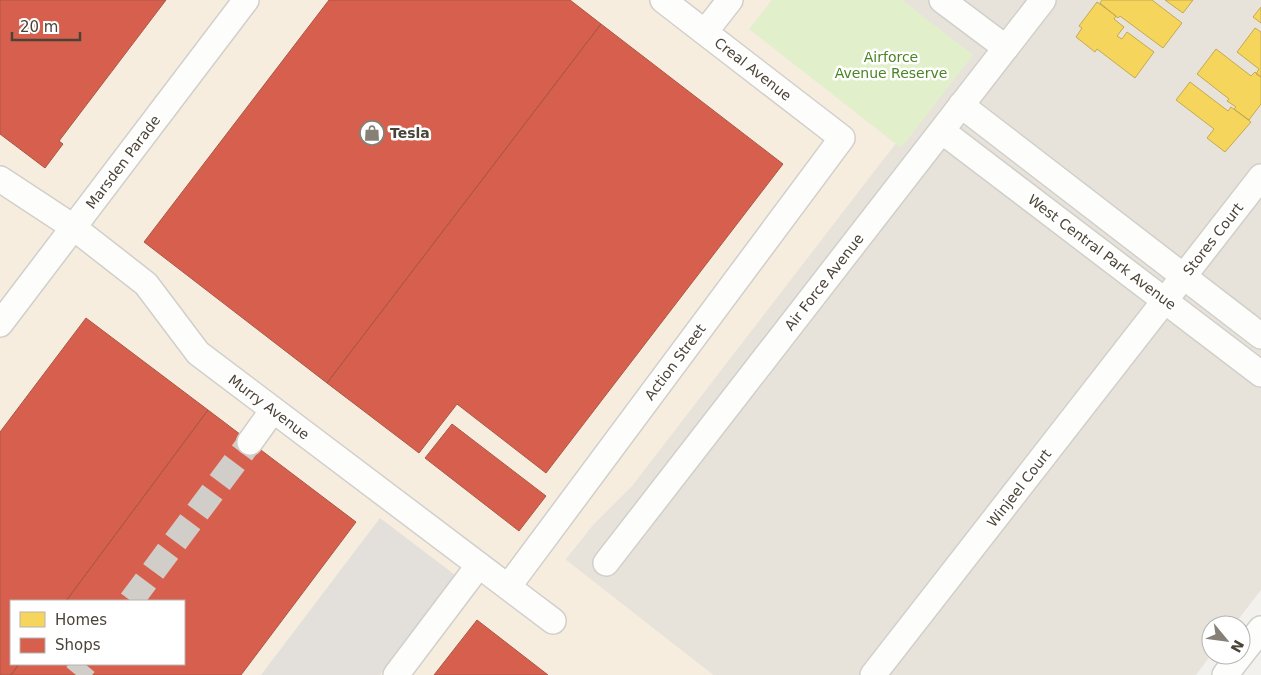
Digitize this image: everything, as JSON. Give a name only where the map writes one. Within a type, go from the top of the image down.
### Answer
[{"type":"street","name":"Marsden Parade","points":[[0,324],[246,0]]},
{"type":"street","name":"Creal Avenue","points":[[663,0],[842,138]]},
{"type":"street","points":[[705,32],[730,0]]},
{"type":"street","points":[[942,0],[1006,48]]},
{"type":"street","name":"Air Force Avenue","points":[[606,563],[1043,0]]},
{"type":"street","name":"West Central Park Avenue","points":[[961,105],[1261,336]]},
{"type":"street","name":"West Central Park Avenue","points":[[942,130],[1261,374]]},
{"type":"street","name":"Action Street","points":[[508,587],[842,138]]},
{"type":"street","name":"Stores Court","points":[[1166,301],[1261,177]]},
{"type":"street","name":"Murry Avenue","points":[[0,179],[74,228],[146,284],[198,353],[552,621]]},
{"type":"street","name":"Winjeel Court","points":[[873,675],[1166,301]]},
{"type":"street","points":[[250,442],[273,410]]},
{"type":"street","points":[[396,675],[479,566]]},
{"type":"street","points":[[1226,675],[1261,629]]},
{"type":"shaded area","points":[[0,0],[772,0],[750,29],[896,143],[632,486],[590,528],[565,559],[713,675],[0,675]]},
{"type":"shaded area","points":[[772,0],[1261,0],[1261,590],[1242,615],[1201,615],[1201,665],[1204,665],[1196,675],[713,675],[565,560],[896,143],[749,29]]},
{"type":"shaded area","points":[[380,518],[455,575],[380,675],[261,675]]},
{"type":"green space","name":"Airforce Avenue Reserve","points":[[772,0],[902,0],[973,55],[901,148],[749,29]]},
{"type":"building: Homes","points":[[1102,0],[1152,0],[1182,23],[1163,48],[1120,16],[1118,18],[1100,3]]},
{"type":"building: Homes","points":[[1165,0],[1193,0],[1183,13]]},
{"type":"building: Homes","points":[[1097,2],[1116,16],[1114,19],[1124,27],[1117,36],[1122,39],[1127,32],[1154,52],[1135,78],[1097,49],[1095,52],[1076,37],[1082,28],[1079,26]]},
{"type":"building: Homes","points":[[1261,7],[1261,23],[1253,17]]},
{"type":"building: Homes","points":[[1255,28],[1261,32],[1261,77],[1256,74],[1259,69],[1237,52]]},
{"type":"building: Homes","points":[[1216,49],[1251,76],[1255,72],[1261,77],[1261,104],[1249,120],[1234,109],[1236,107],[1227,101],[1229,99],[1197,74]]},
{"type":"building: Homes","points":[[1190,82],[1228,111],[1231,107],[1251,122],[1225,152],[1207,138],[1214,129],[1176,100]]},
{"type":"building: Shops","points":[[0,0],[166,0],[59,141],[63,144],[45,168],[0,134]]},
{"type":"building: Shops","name":"Tesla","points":[[329,0],[570,0],[601,24],[327,383],[144,242]]},
{"type":"building: Shops","points":[[601,24],[783,164],[546,473],[457,404],[419,453],[327,383]]},
{"type":"building: Shops","points":[[86,318],[208,410],[67,600],[10,600],[10,665],[18,665],[11,675],[0,675],[0,432]]},
{"type":"building: Shops","points":[[208,410],[356,522],[241,675],[11,675],[18,665],[185,665],[185,600],[67,600]]},
{"type":"building: Shops","points":[[452,424],[546,496],[519,531],[425,458]]},
{"type":"building: Shops","points":[[477,620],[548,675],[434,675]]},
{"type":"tunnel","points":[[132,600],[250,442]]},
{"type":"tunnel","points":[[76,675],[84,665]]},
{"type":"place","name":"Tesla","points":[[372,133]]}]
